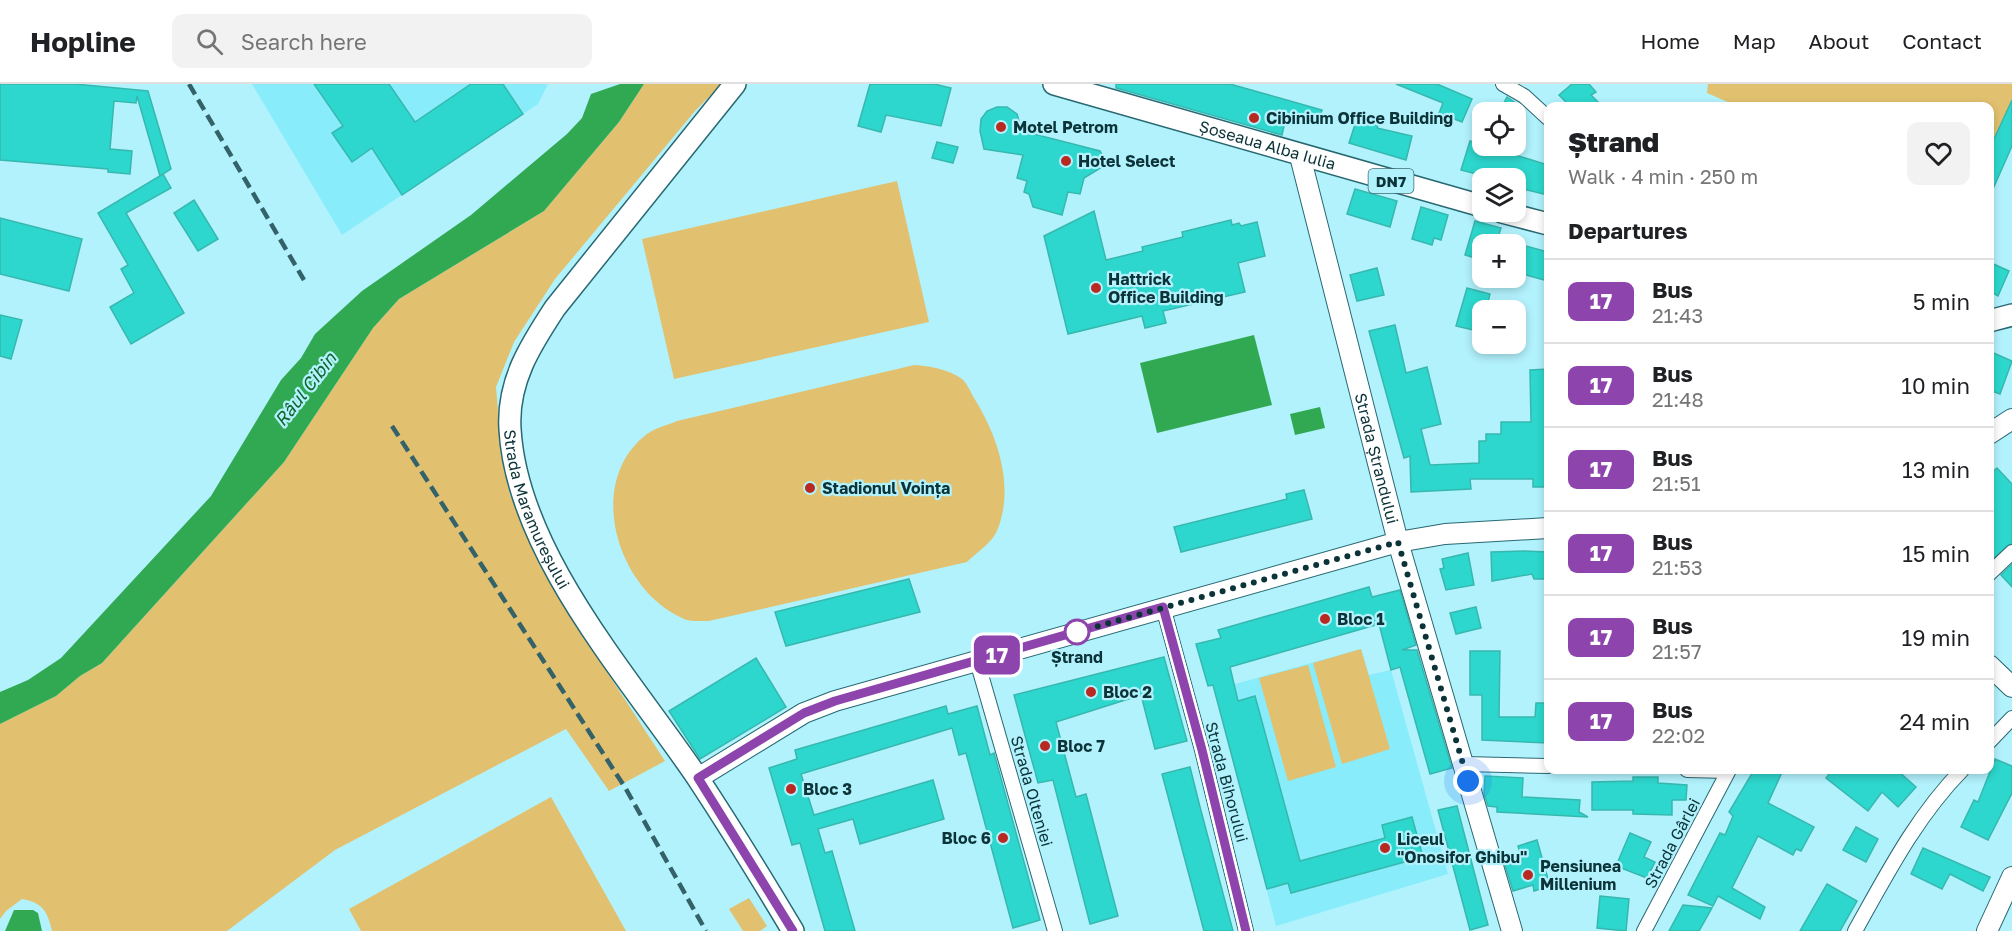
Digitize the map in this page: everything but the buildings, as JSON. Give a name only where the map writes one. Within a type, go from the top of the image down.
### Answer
[{"type":"main road","name":"Șoseaua Alba Iulia","points":[[1054,84],[1472,203]]},
{"type":"main road","name":"Strada Maramureșului","points":[[737,86],[555,308],[522,361],[511,405],[510,428],[521,493],[547,554],[606,646],[698,778],[793,931]]},
{"type":"main road","points":[[1526,218],[1544,223]]},
{"type":"street","points":[[1503,84],[1524,96],[1544,114]]},
{"type":"street","name":"Strada Ștrandului","points":[[1300,156],[1398,542],[1512,931]]},
{"type":"street","points":[[1994,431],[2012,418]]},
{"type":"street","points":[[698,778],[804,713],[835,701],[1398,542],[1445,534],[1544,528]]},
{"type":"street","points":[[1994,569],[2012,552]]},
{"type":"street","name":"Strada Bihorului","points":[[1163,607],[1211,784],[1246,931]]},
{"type":"street","name":"Strada Olteniei","points":[[977,661],[1055,931]]},
{"type":"street","points":[[1994,670],[2012,687]]},
{"type":"street","points":[[1994,737],[2012,718]]},
{"type":"street","points":[[1464,764],[1544,766]]},
{"type":"street","name":"Strada Gârlei","points":[[1644,931],[1727,774]]},
{"type":"street","points":[[1855,931],[1916,825],[1940,792],[1958,774]]},
{"type":"street","points":[[1987,931],[2012,877]]},
{"type":"shaded area","points":[[252,84],[548,84],[538,104],[342,235]]},
{"type":"shaded area","points":[[644,84],[722,84],[695,111],[555,279],[514,342],[496,387],[502,457],[510,495],[524,527],[592,649],[665,761],[609,791],[566,729],[335,850],[227,931],[52,931],[43,909],[29,900],[22,899],[6,911],[0,919],[0,724],[56,696],[80,676],[102,663],[284,462],[373,328],[399,299],[544,211],[619,122]]},
{"type":"shaded area","points":[[1708,84],[2012,84],[2012,100],[1994,139],[1994,102],[1728,102],[1707,93]]},
{"type":"shaded area","points":[[897,181],[929,322],[674,379],[642,239]]},
{"type":"shaded area","name":"Stadionul Voința","points":[[914,365],[945,370],[964,381],[983,413],[1002,463],[1004,499],[1002,516],[996,533],[967,562],[709,621],[692,621],[682,618],[659,604],[640,584],[626,560],[617,533],[613,506],[617,479],[628,454],[647,434],[677,421]]},
{"type":"shaded area","points":[[1361,649],[1369,675],[1391,670],[1448,874],[1276,926],[1248,816],[1253,815],[1247,807],[1214,690]]},
{"type":"shaded area","points":[[1361,649],[1390,749],[1342,764],[1313,663]]},
{"type":"shaded area","points":[[1308,665],[1336,767],[1288,781],[1259,678]]},
{"type":"shaded area","points":[[551,797],[626,931],[361,931],[349,909]]},
{"type":"shaded area","points":[[749,898],[767,926],[760,931],[743,931],[729,909]]},
{"type":"water","name":"Râul Cibin","points":[[620,84],[644,84],[619,122],[544,211],[399,299],[373,328],[284,462],[102,663],[80,676],[56,696],[0,724],[0,692],[28,680],[61,658],[211,496],[281,380],[301,358],[315,334],[362,291],[471,215],[567,134],[582,118],[591,94]]},
{"type":"water","points":[[1254,335],[1272,405],[1157,433],[1140,363]]},
{"type":"water","points":[[1320,407],[1325,428],[1295,435],[1290,414]]},
{"type":"water","points":[[14,910],[33,910],[38,913],[42,931],[5,931]]},
{"type":"railway","points":[[189,84],[304,280]]},
{"type":"railway","points":[[392,426],[626,789],[706,931]]},
{"type":"bus line","name":"17","points":[[793,931],[698,778],[804,713],[835,701],[1163,607],[1202,750],[1246,931]]},
{"type":"place","name":"Cibinium Office Building","points":[[1254,118]]},
{"type":"place","name":"Motel Petrom","points":[[1001,127]]},
{"type":"place","name":"Hotel Select","points":[[1066,161]]},
{"type":"place","name":"Hattrick Office Building","points":[[1096,288]]},
{"type":"place","name":"Stadionul Voința","points":[[810,488]]},
{"type":"place","name":"Bloc 1","points":[[1325,619]]},
{"type":"place","name":"Ștrand","points":[[1077,632]]},
{"type":"place","name":"Bloc 2","points":[[1091,692]]},
{"type":"place","name":"Bloc 7","points":[[1045,746]]},
{"type":"place","name":"Bloc 3","points":[[791,789]]},
{"type":"place","name":"Bloc 6","points":[[1003,838]]},
{"type":"place","name":"Liceul \"Onosifor Ghibu\"","points":[[1385,848]]},
{"type":"place","name":"Pensiunea Millenium","points":[[1528,875]]},
{"type":"route","points":[[1077,632],[1398,542],[1468,781]]}]
